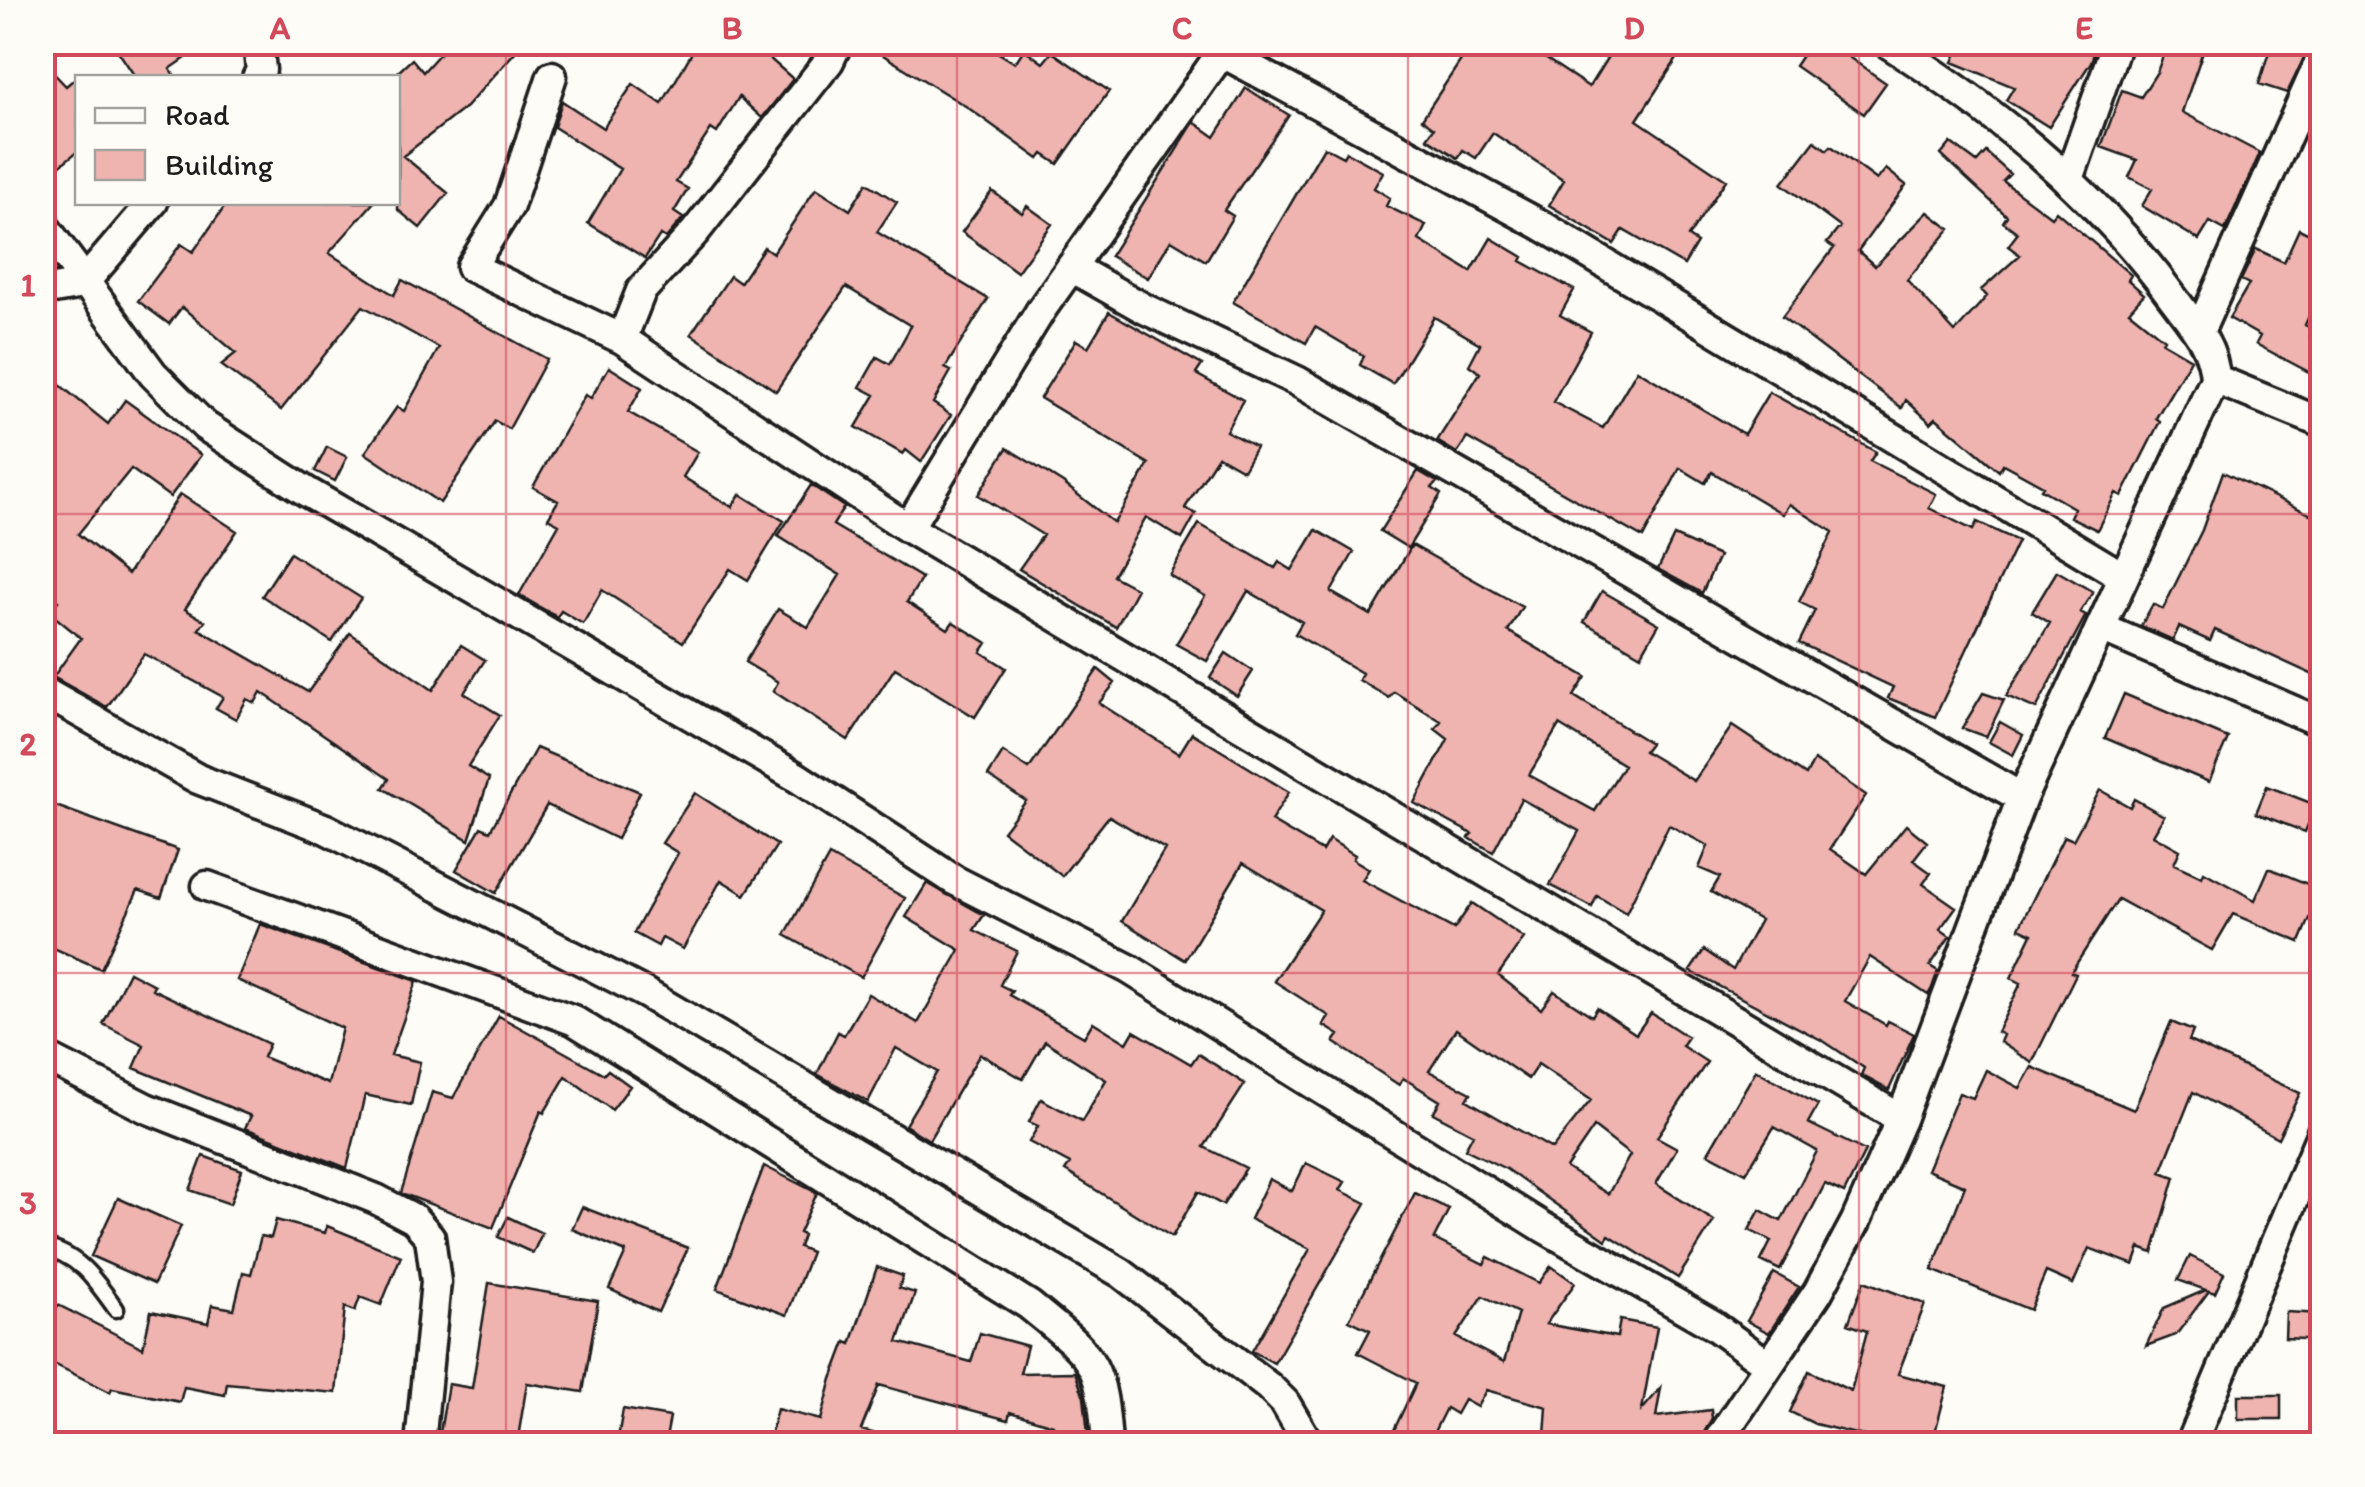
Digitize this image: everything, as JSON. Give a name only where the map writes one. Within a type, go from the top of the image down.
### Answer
[{"type":"street","points":[[257,75],[258,42]]},
{"type":"street","points":[[622,339],[641,291],[695,232],[829,61],[838,42]]},
{"type":"street","points":[[2069,179],[2117,42]]},
{"type":"street","points":[[1716,1444],[1818,1292],[1900,1120],[2022,798],[2215,379],[2210,351],[2199,332],[2133,243],[2069,179],[1889,44]]},
{"type":"street","points":[[908,528],[1071,266],[1226,48],[1541,225],[2122,576]]},
{"type":"street","points":[[2199,332],[2322,57]]},
{"type":"street","points":[[552,76],[509,206],[471,268],[622,339],[908,528],[1654,968],[1900,1120]]},
{"type":"street","points":[[42,291],[83,284],[150,205]]},
{"type":"street","points":[[42,223],[152,374],[205,426],[278,473],[796,776],[954,880],[1129,969],[1544,1227],[1713,1326],[1767,1364]]},
{"type":"street","points":[[1071,266],[1145,309],[1297,382],[1512,502],[1772,658],[2022,798]]},
{"type":"street","points":[[2215,379],[2322,423]]},
{"type":"street","points":[[2100,628],[2322,723]]},
{"type":"street","points":[[42,691],[198,778],[326,829],[645,993],[1121,1273],[1269,1387],[1285,1403],[1309,1444]]},
{"type":"street","points":[[207,886],[573,1020],[1028,1305],[1084,1350],[1102,1384],[1106,1444]]},
{"type":"street","points":[[42,1055],[146,1108],[376,1199],[414,1219],[430,1237],[436,1282],[420,1444]]},
{"type":"street","points":[[2191,1444],[2322,1132]]},
{"type":"lane","points":[[42,1248],[67,1254],[88,1271],[116,1308]]},
{"type":"building","points":[[112,42],[209,42],[170,69],[174,75],[134,75]]},
{"type":"building","points":[[450,42],[524,42],[466,107],[403,156],[448,193],[420,228],[398,210],[398,72],[412,59],[423,72]]},
{"type":"building","points":[[698,42],[778,42],[768,57],[793,79],[762,118],[739,97],[717,133],[711,129],[676,182],[688,189],[674,212],[683,218],[666,238],[660,235],[645,258],[588,223],[620,169],[554,127],[562,101],[603,128],[633,84],[662,104]]},
{"type":"building","points":[[862,42],[981,42],[1015,63],[1024,49],[1043,63],[1052,52],[1109,91],[1058,164],[1043,154],[1039,159],[967,107]]},
{"type":"building","points":[[1473,42],[1550,42],[1542,56],[1589,87],[1617,42],[1688,42],[1637,120],[1726,180],[1688,237],[1697,243],[1684,265],[1623,230],[1614,244],[1549,205],[1564,180],[1493,133],[1476,158],[1463,150],[1458,158],[1427,138],[1434,128],[1422,119]]},
{"type":"building","points":[[1811,42],[1827,42],[1886,83],[1864,114],[1795,66]]},
{"type":"building","points":[[1962,42],[2098,42],[2091,62],[2049,127],[2006,100],[2014,87],[1953,62]]},
{"type":"building","points":[[2168,42],[2202,54],[2182,112],[2260,153],[2225,230],[2210,222],[2199,240],[2142,206],[2152,189],[2129,177],[2137,160],[2101,147],[2122,90],[2141,97],[2157,72]]},
{"type":"building","points":[[2272,42],[2312,42],[2287,93],[2259,84]]},
{"type":"building","points":[[42,61],[66,86],[75,78],[75,153],[42,180]]},
{"type":"building","points":[[1246,88],[1289,115],[1224,210],[1233,216],[1206,261],[1171,240],[1148,278],[1110,256],[1194,122],[1215,137]]},
{"type":"building","points":[[1815,141],[1827,150],[1831,146],[1877,180],[1886,169],[1906,185],[1858,251],[1875,266],[1928,212],[1950,229],[1907,280],[1955,332],[1987,296],[1981,290],[2020,255],[2008,246],[2018,233],[2003,222],[2007,216],[1941,155],[1951,143],[1977,162],[1986,152],[2010,174],[2003,181],[2051,217],[2056,211],[2131,275],[2128,280],[2144,294],[2129,311],[2164,339],[2162,342],[2191,359],[2156,418],[2160,421],[2122,496],[2116,493],[2097,530],[2070,517],[2074,508],[2041,489],[2043,486],[2003,464],[1999,471],[1936,418],[1931,423],[1906,400],[1902,408],[1782,317],[1834,248],[1827,243],[1840,227],[1782,184]]},
{"type":"building","points":[[1324,147],[1343,157],[1346,152],[1383,172],[1374,188],[1390,198],[1386,206],[1426,225],[1419,240],[1471,272],[1491,238],[1523,257],[1521,261],[1574,290],[1560,315],[1591,332],[1553,402],[1603,428],[1637,370],[1744,434],[1769,392],[1876,452],[1870,461],[1936,494],[1929,508],[1973,530],[1977,522],[2018,541],[1935,717],[1888,698],[1893,687],[1799,643],[1815,610],[1799,602],[1833,532],[1789,504],[1783,514],[1712,472],[1705,483],[1680,468],[1643,538],[1467,438],[1457,453],[1437,441],[1480,373],[1469,365],[1480,344],[1434,317],[1393,384],[1360,365],[1364,356],[1315,327],[1306,343],[1233,302]]},
{"type":"building","points":[[867,183],[897,202],[877,232],[988,299],[945,368],[951,371],[933,403],[951,415],[921,462],[906,450],[903,454],[856,427],[875,395],[860,387],[877,357],[890,364],[911,326],[846,287],[776,391],[691,334],[730,276],[740,283],[764,247],[773,253],[816,188],[850,210]]},
{"type":"building","points":[[992,191],[1022,213],[1027,206],[1052,224],[1017,272],[962,232]]},
{"type":"building","points":[[226,205],[371,205],[329,253],[394,295],[402,280],[547,359],[509,429],[495,421],[440,503],[365,453],[397,407],[404,411],[439,348],[363,306],[281,410],[221,365],[236,353],[182,307],[169,324],[138,301],[181,244],[193,252]]},
{"type":"building","points":[[2299,229],[2322,240],[2322,287],[2305,325],[2314,330],[2310,337],[2322,344],[2322,379],[2256,344],[2260,336],[2229,318],[2249,284],[2241,280],[2256,249],[2284,262]]},
{"type":"building","points":[[1109,312],[1202,365],[1196,374],[1243,400],[1226,431],[1256,447],[1243,470],[1218,456],[1185,508],[1196,514],[1182,539],[1146,517],[1113,576],[1137,589],[1116,627],[1019,569],[1043,535],[978,495],[1007,448],[1063,483],[1114,523],[1149,464],[1040,398],[1076,340],[1088,347]]},
{"type":"building","points":[[609,367],[642,388],[628,412],[698,452],[683,477],[732,507],[740,494],[784,521],[748,580],[730,569],[683,642],[602,590],[583,624],[561,611],[557,617],[519,595],[559,524],[548,518],[558,501],[533,487],[585,395],[591,398]]},
{"type":"building","points":[[60,385],[108,424],[125,400],[201,455],[170,497],[131,469],[78,534],[128,574],[180,494],[237,531],[185,609],[205,621],[199,629],[308,692],[350,633],[433,690],[461,645],[485,660],[464,693],[500,715],[468,766],[489,779],[469,840],[383,788],[389,779],[261,692],[255,703],[247,699],[236,719],[216,708],[223,697],[144,654],[107,707],[53,677],[81,638],[49,612],[58,601],[44,590],[54,577],[42,570],[42,407]]},
{"type":"building","points":[[327,447],[347,457],[335,481],[315,471]]},
{"type":"building","points":[[1418,471],[1437,482],[1432,488],[1441,494],[1408,548],[1380,531]]},
{"type":"building","points":[[2223,472],[2322,520],[2322,679],[2215,630],[2210,641],[2179,627],[2173,640],[2141,626],[2153,604],[2163,609],[2202,530]]},
{"type":"building","points":[[811,485],[844,507],[833,525],[922,578],[907,602],[948,629],[953,622],[987,643],[981,652],[1006,668],[975,717],[895,668],[848,740],[773,691],[778,682],[745,662],[778,609],[808,627],[840,575],[778,536]]},
{"type":"building","points":[[1199,524],[1275,568],[1279,562],[1292,570],[1316,530],[1354,552],[1331,592],[1371,615],[1412,545],[1522,607],[1508,631],[1586,677],[1574,696],[1650,743],[1644,751],[1694,781],[1732,726],[1806,775],[1814,760],[1866,795],[1830,849],[1866,874],[1906,825],[1927,842],[1913,860],[1931,873],[1923,884],[1956,907],[1940,929],[1950,936],[1930,966],[1938,971],[1928,995],[1870,957],[1845,1001],[1886,1025],[1888,1021],[1914,1034],[1889,1090],[1861,1075],[1864,1068],[1825,1042],[1690,971],[1704,950],[1733,970],[1760,920],[1711,892],[1720,877],[1699,868],[1708,846],[1669,825],[1626,913],[1597,896],[1592,907],[1550,885],[1579,831],[1521,799],[1493,852],[1469,838],[1472,834],[1414,803],[1448,739],[1435,729],[1441,721],[1394,692],[1389,698],[1359,680],[1362,673],[1295,634],[1302,622],[1248,591],[1207,661],[1176,644],[1205,596],[1169,575]],"holes":[[[1559,725],[1624,765],[1595,811],[1529,775]]]},
{"type":"building","points":[[1674,536],[1719,556],[1702,593],[1658,569]]},
{"type":"building","points":[[290,553],[361,598],[332,642],[262,596]]},
{"type":"building","points":[[2057,571],[2093,592],[2080,612],[2086,615],[2036,709],[2006,696],[2050,623],[2032,612]]},
{"type":"building","points":[[1602,591],[1659,624],[1641,655],[1584,622]]},
{"type":"building","points":[[1226,653],[1253,671],[1237,696],[1210,678]]},
{"type":"building","points":[[1098,669],[1115,683],[1099,703],[1179,754],[1192,733],[1289,792],[1271,821],[1322,851],[1329,839],[1355,855],[1353,859],[1369,869],[1362,880],[1454,929],[1472,903],[1524,938],[1498,975],[1541,1009],[1554,991],[1592,1016],[1597,1008],[1636,1034],[1651,1013],[1688,1037],[1682,1046],[1707,1062],[1657,1137],[1677,1148],[1656,1184],[1714,1221],[1678,1278],[1609,1235],[1606,1240],[1506,1169],[1465,1149],[1473,1134],[1433,1113],[1440,1101],[1403,1078],[1399,1085],[1334,1042],[1339,1035],[1323,1025],[1329,1016],[1274,981],[1321,910],[1243,863],[1185,960],[1122,921],[1165,849],[1109,816],[1062,876],[1003,831],[1026,801],[988,776],[1003,752],[1029,769]],"holes":[[[1456,1029],[1528,1079],[1538,1064],[1591,1100],[1552,1149],[1467,1100],[1471,1093],[1429,1071]],[[1594,1127],[1630,1155],[1608,1194],[1566,1168]]]},
{"type":"building","points":[[1983,693],[2004,700],[1986,737],[1962,728]]},
{"type":"building","points":[[2124,694],[2228,738],[2209,782],[2105,738]]},
{"type":"building","points":[[2000,722],[2023,735],[2013,755],[1989,742]]},
{"type":"building","points":[[536,748],[640,792],[617,839],[547,805],[496,893],[456,870],[481,827],[490,831]]},
{"type":"building","points":[[2267,786],[2316,805],[2305,832],[2256,813]]},
{"type":"building","points":[[2100,790],[2130,807],[2134,799],[2164,816],[2153,835],[2180,850],[2174,864],[2202,877],[2204,872],[2255,900],[2269,868],[2322,890],[2300,942],[2233,914],[2212,950],[2118,899],[2071,972],[2076,974],[2032,1063],[2000,1042],[2003,1035],[1997,1032],[2021,983],[2011,978],[2032,934],[2019,928],[2064,836],[2073,840]]},
{"type":"building","points":[[695,793],[777,845],[745,895],[721,880],[683,949],[662,938],[658,946],[634,933],[678,853],[662,843]]},
{"type":"building","points":[[42,801],[178,850],[161,898],[138,890],[101,969],[42,943]]},
{"type":"building","points":[[829,856],[905,898],[861,977],[785,935]]},
{"type":"building","points":[[927,883],[984,915],[974,930],[1017,951],[1000,985],[1012,991],[1009,995],[1084,1037],[1093,1022],[1127,1043],[1134,1031],[1191,1064],[1198,1054],[1245,1084],[1204,1147],[1246,1168],[1223,1205],[1198,1192],[1172,1237],[1065,1171],[1070,1164],[1029,1142],[1038,1126],[1029,1122],[1041,1099],[1082,1121],[1106,1080],[1045,1041],[1023,1079],[980,1054],[929,1140],[905,1125],[937,1072],[896,1048],[868,1102],[817,1074],[838,1032],[844,1035],[868,994],[918,1023],[960,950],[906,917]]},
{"type":"building","points":[[260,924],[417,981],[391,1055],[420,1062],[411,1105],[365,1095],[347,1168],[245,1128],[251,1116],[134,1068],[144,1045],[103,1024],[129,972],[154,985],[152,989],[269,1044],[263,1057],[328,1084],[342,1028],[237,980]]},
{"type":"building","points":[[499,1016],[604,1074],[608,1070],[630,1086],[612,1110],[566,1076],[544,1113],[541,1111],[493,1228],[401,1193],[432,1092],[453,1098]]},
{"type":"building","points":[[2171,1022],[2193,1031],[2189,1041],[2300,1093],[2278,1138],[2193,1092],[2161,1172],[2175,1177],[2153,1253],[2140,1248],[2134,1265],[2089,1248],[2073,1284],[2046,1272],[2030,1310],[1932,1270],[1965,1186],[1927,1170],[1959,1093],[1973,1098],[1986,1070],[2020,1088],[2032,1067],[2134,1110]]},
{"type":"building","points":[[1756,1070],[1818,1105],[1808,1123],[1865,1151],[1844,1193],[1825,1184],[1780,1270],[1761,1261],[1771,1241],[1749,1230],[1760,1210],[1781,1221],[1817,1151],[1774,1127],[1746,1173],[1708,1153]]},
{"type":"building","points":[[203,1156],[242,1170],[230,1204],[190,1190]]},
{"type":"building","points":[[1306,1163],[1345,1182],[1340,1190],[1366,1203],[1274,1363],[1252,1351],[1310,1249],[1250,1219],[1269,1179],[1292,1191]]},
{"type":"building","points":[[764,1166],[817,1193],[799,1233],[803,1235],[799,1247],[811,1252],[787,1315],[717,1289]]},
{"type":"building","points":[[1415,1193],[1449,1209],[1434,1239],[1484,1264],[1488,1257],[1539,1283],[1551,1266],[1575,1283],[1546,1324],[1617,1337],[1620,1320],[1657,1327],[1642,1410],[1661,1388],[1656,1417],[1711,1410],[1712,1418],[1700,1440],[1658,1444],[1545,1436],[1547,1407],[1486,1390],[1477,1407],[1464,1400],[1456,1414],[1446,1408],[1428,1444],[1394,1430],[1416,1383],[1358,1353],[1370,1330],[1349,1320]],"holes":[[[1483,1296],[1518,1313],[1504,1362],[1456,1337]]]},
{"type":"building","points":[[118,1198],[181,1226],[154,1284],[91,1256]]},
{"type":"building","points":[[582,1207],[688,1248],[658,1312],[609,1289],[626,1252],[572,1229]]},
{"type":"building","points":[[508,1217],[542,1233],[533,1253],[498,1237]]},
{"type":"building","points":[[276,1220],[325,1233],[327,1226],[401,1256],[381,1305],[360,1297],[355,1311],[345,1307],[336,1393],[227,1383],[225,1395],[184,1387],[180,1402],[112,1388],[110,1392],[42,1358],[42,1336],[58,1305],[143,1348],[151,1311],[208,1323],[212,1305],[234,1309],[243,1272],[251,1274],[261,1236],[271,1238]]},
{"type":"building","points":[[2190,1256],[2224,1273],[2215,1293],[2209,1291],[2176,1335],[2146,1346],[2164,1308],[2206,1290],[2178,1280]]},
{"type":"building","points":[[877,1267],[903,1276],[899,1288],[915,1293],[898,1342],[971,1362],[980,1333],[1027,1346],[1020,1373],[1075,1372],[1084,1397],[1089,1443],[1054,1444],[1053,1425],[1010,1412],[1008,1420],[879,1385],[861,1430],[884,1436],[883,1444],[768,1444],[777,1409],[821,1420],[832,1379],[846,1342],[851,1344]]},
{"type":"building","points":[[1774,1273],[1799,1287],[1769,1333],[1747,1321]]},
{"type":"building","points":[[1864,1281],[1925,1304],[1898,1374],[1947,1387],[1932,1444],[1894,1436],[1892,1443],[1815,1424],[1790,1412],[1809,1371],[1851,1391],[1867,1331],[1848,1324]]},
{"type":"building","points":[[489,1283],[598,1301],[583,1392],[527,1383],[517,1444],[453,1444],[455,1436],[440,1433],[448,1384],[472,1388]]},
{"type":"building","points":[[2286,1312],[2322,1314],[2322,1340],[2285,1338]]},
{"type":"building","points":[[2238,1395],[2281,1395],[2281,1419],[2238,1419]]},
{"type":"building","points":[[623,1409],[670,1417],[665,1444],[617,1444]]}]
